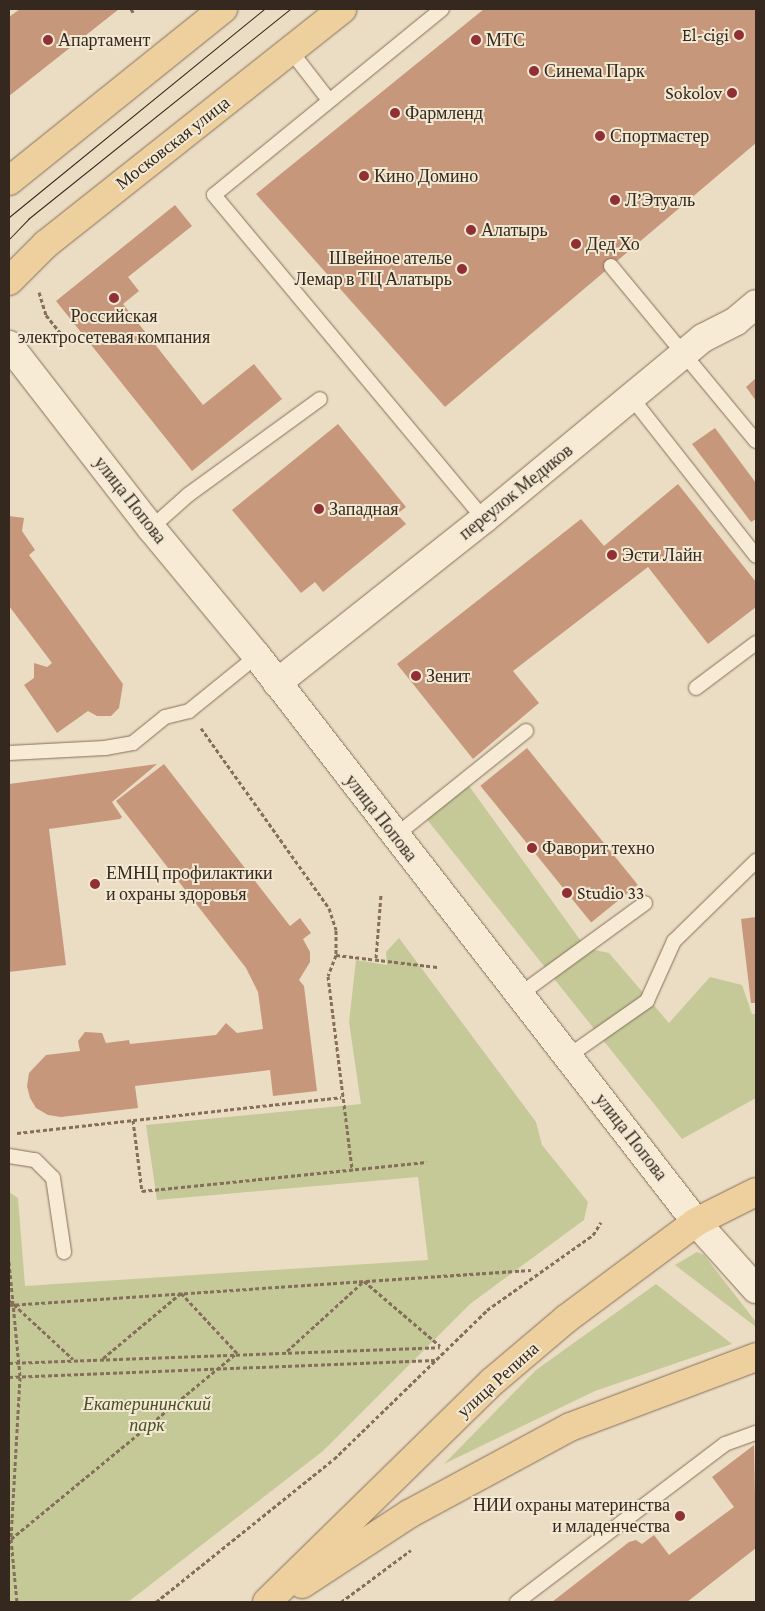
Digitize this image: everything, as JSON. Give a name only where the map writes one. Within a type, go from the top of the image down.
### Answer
[{"type":"main road","points":[[9,181],[223,9]]},
{"type":"main road","name":"Московская улица","points":[[9,281],[46,244],[342,9]]},
{"type":"main road","name":"улица Репина","points":[[266,1602],[493,1381],[566,1319],[696,1222],[756,1192]]},
{"type":"main road","points":[[274,1602],[409,1514],[570,1427],[756,1357]]},
{"type":"street","name":"переулок Медиков","points":[[277,683],[484,519],[703,338],[736,321],[756,304]]},
{"type":"street","name":"улица Попова","points":[[9,345],[151,528],[257,656],[696,1222],[756,1289]]},
{"type":"lane","points":[[442,9],[328,99],[214,195],[484,519]]},
{"type":"lane","points":[[290,50],[328,99]]},
{"type":"lane","points":[[611,266],[756,441]]},
{"type":"lane","points":[[631,397],[756,556]]},
{"type":"lane","points":[[151,528],[188,495],[320,399]]},
{"type":"lane","points":[[696,688],[756,643]]},
{"type":"lane","points":[[9,753],[105,748],[133,743],[165,717],[189,711],[257,656]]},
{"type":"lane","points":[[395,836],[526,731]]},
{"type":"lane","points":[[567,1057],[647,1001],[674,941],[756,861]]},
{"type":"lane","points":[[519,995],[645,902]]},
{"type":"lane","points":[[9,1156],[35,1160],[53,1178],[64,1252]]},
{"type":"lane","points":[[517,1602],[725,1444],[756,1433]]},
{"type":"path","points":[[38,287],[46,315],[62,335]]},
{"type":"path","points":[[189,711],[329,908],[336,930],[336,955],[328,976],[341,1097],[352,1170]]},
{"type":"path","points":[[376,958],[381,895]]},
{"type":"path","points":[[336,955],[376,958],[437,967]]},
{"type":"path","points":[[9,1134],[341,1097]]},
{"type":"path","points":[[133,1120],[142,1191],[426,1162]]},
{"type":"path","points":[[156,1602],[334,1459],[487,1310],[593,1235],[600,1222]]},
{"type":"path","points":[[9,1262],[11,1304],[20,1377],[11,1539],[17,1602]]},
{"type":"path","points":[[11,1304],[531,1270]]},
{"type":"path","points":[[9,1363],[440,1346],[364,1281]]},
{"type":"path","points":[[287,1351],[364,1281]]},
{"type":"path","points":[[181,1293],[237,1353]]},
{"type":"path","points":[[102,1358],[181,1293]]},
{"type":"path","points":[[9,1300],[11,1304],[73,1360]]},
{"type":"path","points":[[11,1539],[237,1353]]},
{"type":"path","points":[[9,1377],[434,1360]]},
{"type":"path","points":[[341,1602],[414,1548]]},
{"type":"green space","points":[[464,779],[586,948],[609,953],[669,1023],[710,977],[742,985],[752,1014],[756,1014],[756,1098],[682,1139],[421,812]]},
{"type":"green space","name":"Екатерининский парк","points":[[399,938],[536,1122],[542,1145],[588,1202],[584,1220],[470,1304],[323,1451],[128,1602],[9,1602],[9,1192],[18,1198],[25,1286],[428,1260],[418,1177],[157,1200],[146,1125],[361,1104],[349,1022],[356,960],[387,965],[386,952]]},
{"type":"green space","points":[[697,1252],[704,1255],[756,1322],[756,1327],[675,1265]]},
{"type":"green space","points":[[656,1284],[732,1344],[595,1391],[444,1464],[536,1370]]},
{"type":"building","points":[[20,9],[119,9],[9,96],[9,17]]},
{"type":"building","name":"Алатырь","points":[[484,9],[756,9],[756,143],[445,407],[256,194]]},
{"type":"building","points":[[175,205],[192,226],[128,277],[139,291],[123,304],[203,405],[254,364],[282,399],[192,471],[56,301]]},
{"type":"building","points":[[756,378],[756,401],[746,387]]},
{"type":"building","name":"Западная","points":[[338,424],[406,507],[397,514],[406,524],[323,592],[315,582],[301,593],[232,510]]},
{"type":"building","points":[[715,428],[756,483],[756,519],[751,522],[692,444]]},
{"type":"building","points":[[678,484],[756,582],[756,607],[708,644],[648,567],[513,671],[539,703],[473,759],[397,664],[581,519],[604,546]]},
{"type":"building","points":[[9,516],[24,518],[22,531],[35,550],[29,555],[123,684],[119,708],[111,716],[97,716],[88,711],[57,733],[24,685],[34,678],[34,663],[47,667],[52,663],[9,606]]},
{"type":"building","points":[[527,748],[638,885],[591,923],[480,786]]},
{"type":"building","points":[[157,764],[112,802],[122,817],[120,819],[49,829],[66,965],[9,972],[9,784]]},
{"type":"building","points":[[164,764],[290,926],[300,918],[311,933],[303,939],[310,952],[310,962],[299,980],[304,986],[317,1091],[273,1096],[270,1070],[135,1086],[138,1108],[61,1117],[48,1115],[36,1108],[30,1098],[27,1086],[29,1073],[46,1055],[80,1051],[78,1041],[85,1032],[102,1033],[106,1043],[129,1040],[130,1044],[216,1035],[226,1023],[237,1033],[263,1029],[258,992],[246,968],[116,801]]},
{"type":"building","points":[[756,917],[756,1003],[751,1003],[741,919]]},
{"type":"building","points":[[754,1445],[756,1548],[687,1602],[552,1602],[629,1542],[636,1540],[642,1544],[654,1535],[669,1555],[734,1507],[712,1477]]},
{"type":"tram line","points":[[9,217],[264,9]]},
{"type":"tram line","points":[[9,239],[28,219],[290,9]]},
{"type":"place","name":"El-cigi","points":[[739,35]]},
{"type":"place","name":"Апартамент","points":[[48,40]]},
{"type":"place","name":"МТС","points":[[476,40]]},
{"type":"place","name":"Синема Парк","points":[[534,71]]},
{"type":"place","name":"Sokolov","points":[[732,93]]},
{"type":"place","name":"Фармленд","points":[[395,113]]},
{"type":"place","name":"Спортмастер","points":[[600,136]]},
{"type":"place","name":"Кино Домино","points":[[364,176]]},
{"type":"place","name":"Л’Этуаль","points":[[615,200]]},
{"type":"place","name":"Алатырь","points":[[471,230]]},
{"type":"place","name":"Дед Хо","points":[[576,244]]},
{"type":"place","name":"Швейное ателье Лемар в ТЦ Алатырь","points":[[462,269]]},
{"type":"place","name":"Российская электросетевая компания","points":[[114,298]]},
{"type":"place","name":"Западная","points":[[319,509]]},
{"type":"place","name":"Эсти Лайн","points":[[612,555]]},
{"type":"place","name":"Зенит","points":[[416,676]]},
{"type":"place","name":"Фаворит техно","points":[[532,848]]},
{"type":"place","name":"ЕМНЦ профилактики и охраны здоровья","points":[[95,884]]},
{"type":"place","name":"Studio 33","points":[[567,893]]},
{"type":"place","name":"НИИ охраны материнства и младенчества","points":[[680,1516]]}]
